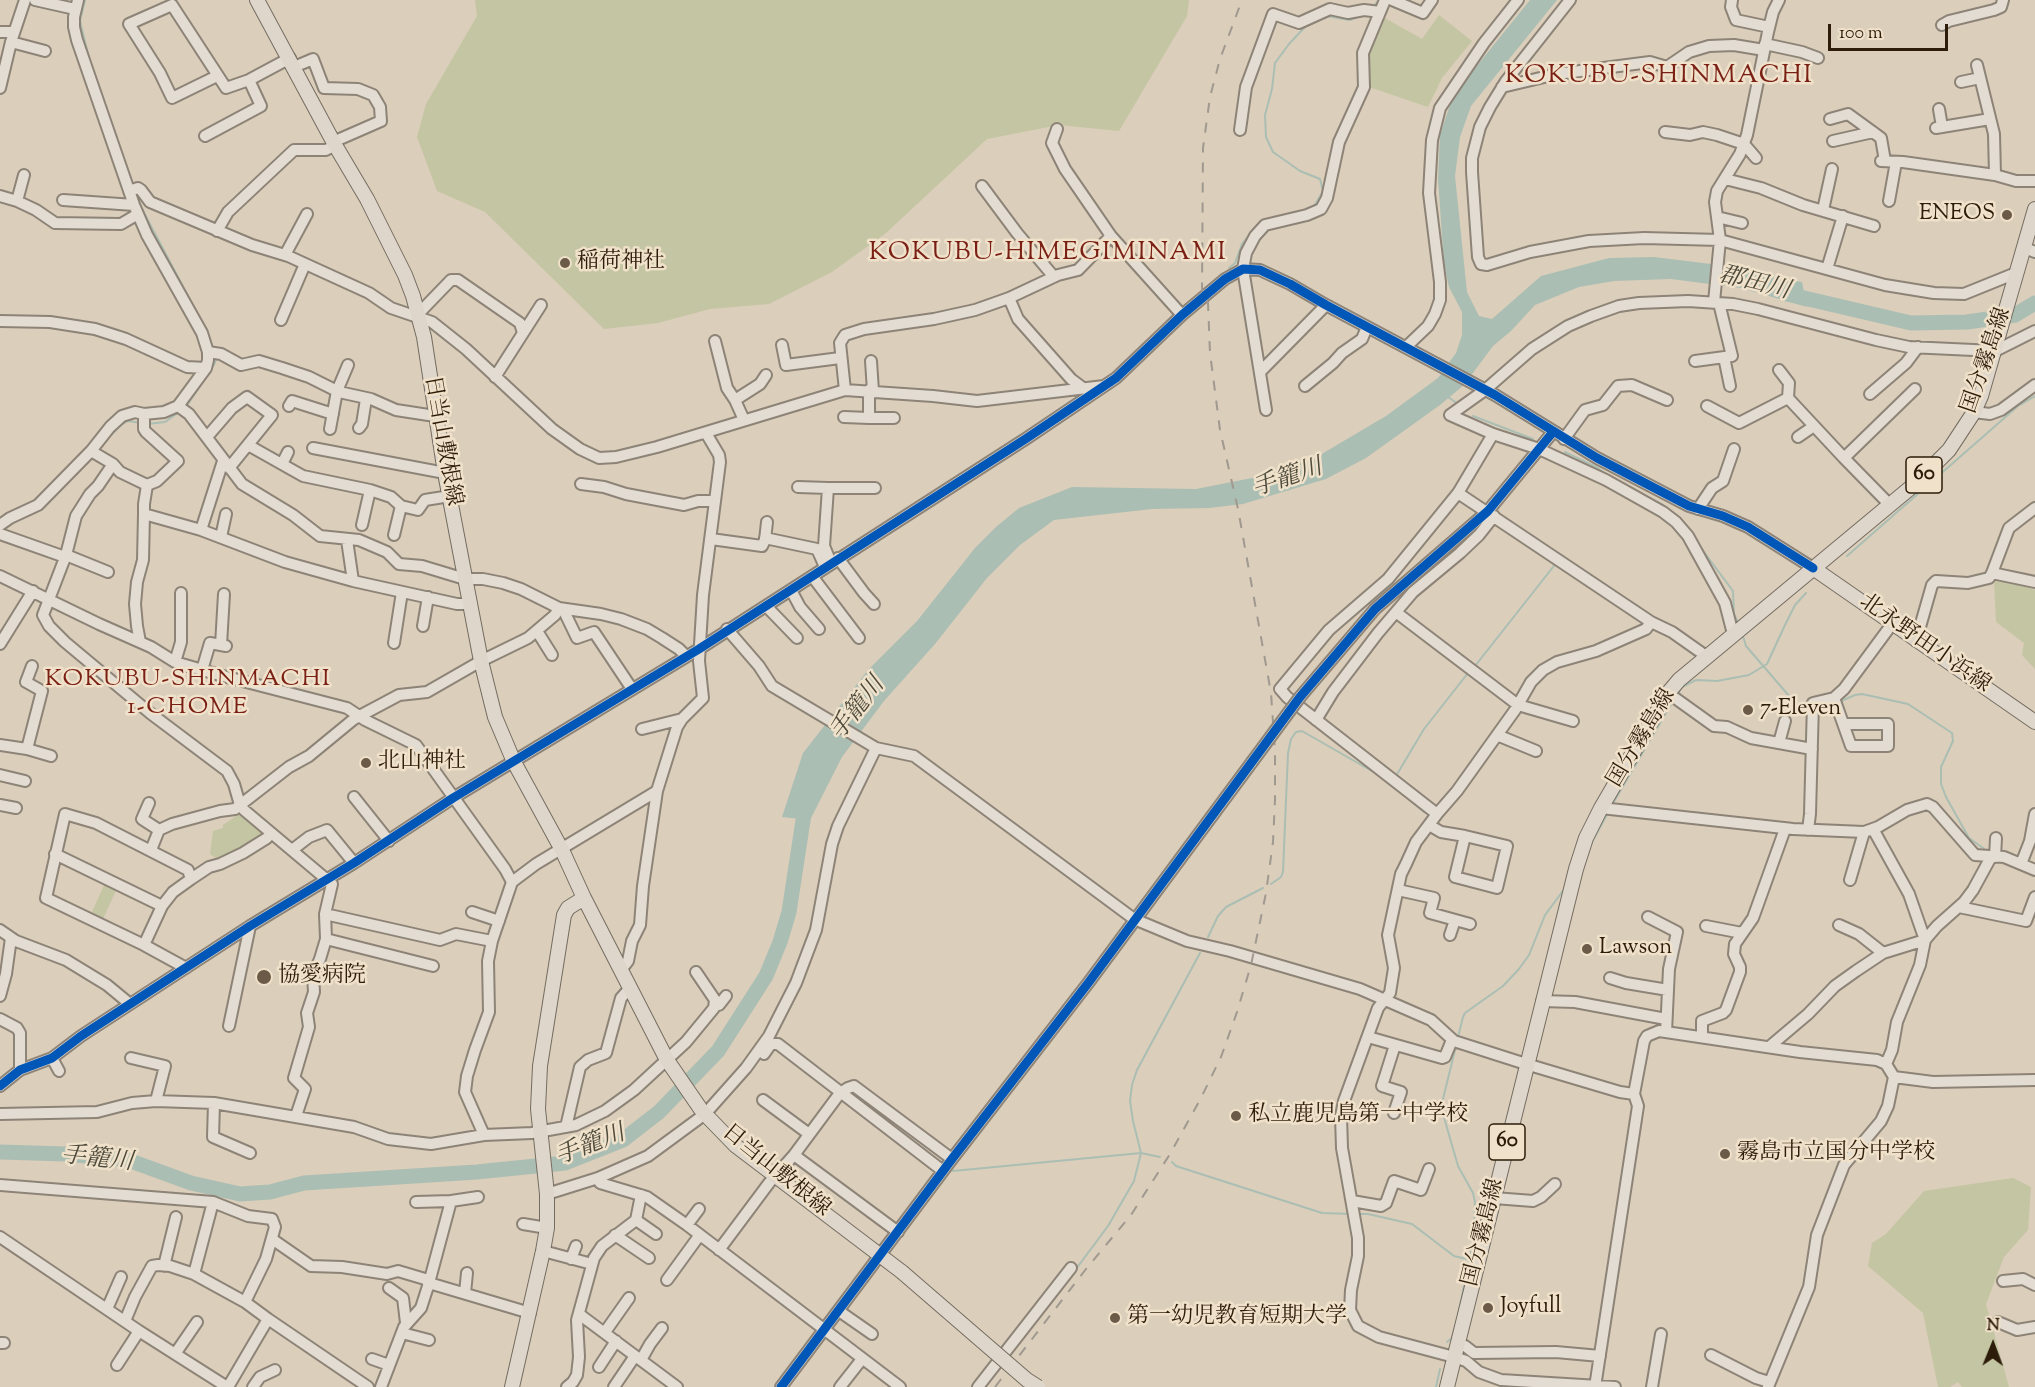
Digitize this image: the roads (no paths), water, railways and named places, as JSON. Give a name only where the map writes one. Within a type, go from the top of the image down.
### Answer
[{"type":"main road","name":"日当山敷根線","points":[[257,0],[367,199],[413,296],[424,337],[435,416],[480,661],[495,717],[514,762],[562,850],[668,1062],[704,1113],[736,1146],[902,1272],[1038,1387]]},
{"type":"main road","name":"国分霧島線","points":[[1447,1387],[1526,1064],[1586,838],[1607,809],[1673,697],[1679,680],[1915,484],[1949,450],[1974,412],[1995,351],[2016,273],[2030,250],[2035,209]]},
{"type":"main road","name":"北永野田小浜線","points":[[1813,568],[2035,722]]},
{"type":"main road","points":[[512,1387],[547,1228],[547,1192],[538,1109],[539,1080],[564,915],[568,908],[584,898]]},
{"type":"street","points":[[0,88],[2,67],[25,0]]},
{"type":"street","points":[[1240,130],[1246,87],[1273,14],[1299,23],[1330,9],[1348,13],[1372,11],[1385,0]]},
{"type":"street","points":[[1392,0],[1423,13],[1432,0]]},
{"type":"street","points":[[1408,348],[1428,326],[1440,300],[1440,282],[1429,193],[1432,140],[1440,108],[1484,43],[1518,0]]},
{"type":"street","points":[[1570,0],[1502,87],[1480,127],[1472,158],[1478,257],[1481,264],[1487,265],[1530,252],[1589,241],[1644,238],[1720,240],[1884,285],[1934,293],[1964,294],[2016,273]]},
{"type":"street","points":[[1732,0],[1731,7],[1736,20],[1769,27]]},
{"type":"street","points":[[1695,361],[1732,356],[1716,302],[1720,240],[1715,202],[1717,191],[1744,144],[1764,47],[1773,12],[1779,0]]},
{"type":"street","points":[[1942,25],[1948,21],[1994,10],[2001,7],[2003,0]]},
{"type":"street","points":[[41,1],[77,4],[74,27],[77,40],[133,190],[136,210],[147,235],[214,353],[242,365],[259,362],[309,376],[337,392],[396,410],[435,416]]},
{"type":"street","points":[[217,76],[172,98],[160,73],[129,24],[172,5],[226,88],[292,63],[313,59],[324,88],[358,89],[373,95],[380,106],[381,121],[334,143],[326,150],[294,150],[228,212],[217,231]]},
{"type":"street","points":[[1266,410],[1243,269],[1246,253],[1255,236],[1265,225],[1307,215],[1321,209],[1328,198],[1339,142],[1364,87],[1363,54],[1372,11]]},
{"type":"street","points":[[0,32],[45,51]]},
{"type":"street","points":[[1502,87],[1557,74],[1650,62],[1667,67],[1689,52],[1709,46],[1764,47],[1802,52],[1818,58]]},
{"type":"street","points":[[1977,65],[1994,134],[1995,175]]},
{"type":"street","points":[[1961,82],[1980,78]]},
{"type":"street","points":[[205,136],[261,106],[249,80]]},
{"type":"street","points":[[1939,109],[1939,127],[1990,119]]},
{"type":"street","points":[[1830,119],[1848,114],[1881,138],[1887,161],[1889,201]]},
{"type":"street","points":[[1057,129],[1052,143],[1065,169],[1111,236],[1182,315]]},
{"type":"street","points":[[1665,132],[1690,135],[1703,132],[1744,144],[1756,158]]},
{"type":"street","points":[[1833,141],[1873,132]]},
{"type":"street","points":[[1887,161],[1995,175],[2016,181],[2035,181]]},
{"type":"street","points":[[1823,210],[1832,169]]},
{"type":"street","points":[[17,201],[24,175]]},
{"type":"street","points":[[1725,179],[1761,188],[1874,226]]},
{"type":"street","points":[[982,186],[1054,277]]},
{"type":"street","points":[[133,190],[150,202],[217,231],[285,255],[369,293],[391,308],[432,322],[552,429],[580,449],[599,458],[616,457],[706,434],[744,420],[845,390],[977,401],[1104,386]]},
{"type":"street","points":[[0,196],[36,210],[55,223],[121,224],[136,210]]},
{"type":"street","points":[[63,200],[84,197],[136,210]]},
{"type":"street","points":[[285,255],[307,214]]},
{"type":"street","points":[[1827,269],[1843,216]]},
{"type":"street","points":[[1717,217],[1742,223]]},
{"type":"street","points":[[845,390],[840,358],[842,337],[856,330],[934,320],[1009,298],[1054,277],[1078,270],[1111,236]]},
{"type":"street","points":[[281,320],[305,264]]},
{"type":"street","points":[[0,1086],[20,1070],[52,1058],[81,1036],[250,926],[354,863],[453,798],[699,649],[1028,438],[1116,378],[1182,315],[1225,279],[1243,269],[1260,270],[1290,284],[1485,390],[1564,439],[1694,507],[1748,527],[1813,568]]},
{"type":"street","points":[[418,317],[451,280],[458,280],[520,323],[523,333]]},
{"type":"street","points":[[1009,298],[1018,319],[1071,379],[1083,388]]},
{"type":"street","points":[[1733,634],[1725,603],[1688,536],[1676,522],[1606,480],[1539,449],[1493,434],[1450,416],[1539,344],[1568,326],[1619,306],[1639,303],[1716,302],[1758,309],[1876,340],[1918,347],[1995,351],[2035,331]]},
{"type":"street","points":[[495,377],[541,305]]},
{"type":"street","points":[[1260,372],[1326,305]]},
{"type":"street","points":[[0,321],[50,322],[95,329],[126,339],[187,367],[206,368]]},
{"type":"street","points":[[1305,386],[1342,353],[1362,339],[1367,327]]},
{"type":"street","points":[[716,341],[727,388],[744,420]]},
{"type":"street","points":[[782,345],[786,364],[840,358]]},
{"type":"street","points":[[1870,394],[1906,363],[1918,347]]},
{"type":"street","points":[[144,420],[178,406],[206,368],[214,353]]},
{"type":"street","points":[[1724,357],[1730,386]]},
{"type":"street","points":[[869,418],[871,361]]},
{"type":"street","points":[[330,429],[337,392],[348,365]]},
{"type":"street","points":[[1779,370],[1789,383],[1788,398],[1890,505]]},
{"type":"street","points":[[735,400],[760,384],[766,375]]},
{"type":"street","points":[[1564,439],[1585,410],[1603,405],[1618,386],[1632,385],[1667,400]]},
{"type":"street","points":[[1974,412],[1990,414],[2001,410],[2035,386]]},
{"type":"street","points":[[1844,458],[1915,389]]},
{"type":"street","points":[[201,530],[226,464],[248,445],[272,415],[247,397],[232,408],[207,437]]},
{"type":"street","points":[[1707,406],[1740,423],[1788,398]]},
{"type":"street","points":[[359,428],[362,424],[366,399]]},
{"type":"street","points":[[289,406],[292,401],[333,414]]},
{"type":"street","points":[[178,406],[189,414],[242,484],[293,515],[320,536],[359,540],[387,552],[399,564],[422,566],[465,579],[483,579],[512,585],[561,609],[612,616],[662,638],[686,656]]},
{"type":"street","points":[[91,451],[120,472],[147,485],[157,481],[178,461],[135,412],[122,416],[38,505],[10,518],[0,531],[108,572]]},
{"type":"street","points":[[844,417],[894,418]]},
{"type":"street","points":[[1798,437],[1814,426]]},
{"type":"street","points":[[1316,720],[1378,633],[1413,592],[1479,536],[1491,514],[1553,432]]},
{"type":"street","points":[[621,970],[628,961],[632,941],[640,925],[643,886],[657,791],[677,727],[681,719],[703,698],[699,649],[703,595],[720,462],[719,455],[706,434]]},
{"type":"street","points":[[1437,814],[1287,697],[1280,689],[1329,630],[1388,579],[1458,493],[1493,434]]},
{"type":"street","points":[[248,445],[303,476],[370,490],[391,497],[401,506],[418,510],[425,500],[450,496]]},
{"type":"street","points":[[313,448],[445,473]]},
{"type":"street","points":[[1676,522],[1712,488],[1723,481],[1734,449]]},
{"type":"street","points":[[282,464],[288,452]]},
{"type":"street","points":[[112,464],[76,516],[65,556],[43,615],[49,626],[65,642],[150,713],[227,771],[234,784],[240,805],[332,884],[325,914],[326,939],[313,975],[314,992],[307,1013],[309,1027],[294,1078],[305,1087],[296,1116]]},
{"type":"street","points":[[581,484],[684,505],[698,501],[716,501]]},
{"type":"street","points":[[140,642],[135,604],[137,582],[143,560],[144,504],[147,485]]},
{"type":"street","points":[[798,488],[875,488]]},
{"type":"street","points":[[828,488],[824,546],[832,563]]},
{"type":"street","points":[[362,525],[370,490]]},
{"type":"street","points":[[1458,493],[1706,656]]},
{"type":"street","points":[[394,535],[401,506]]},
{"type":"street","points":[[1916,641],[1932,585],[1936,581],[1968,583],[1989,578],[2008,528],[2035,508]]},
{"type":"street","points":[[144,514],[201,530],[285,562],[353,581],[457,604],[469,604]]},
{"type":"street","points":[[220,537],[226,514]]},
{"type":"street","points":[[781,1387],[942,1171],[1089,982],[1300,697],[1375,609],[1491,514]]},
{"type":"street","points":[[711,539],[762,546],[767,522]]},
{"type":"street","points":[[765,538],[817,549],[874,604]]},
{"type":"street","points":[[347,540],[353,581]]},
{"type":"street","points":[[1992,573],[2035,582]]},
{"type":"street","points":[[0,576],[140,642],[176,662],[347,708],[416,745],[512,882]]},
{"type":"street","points":[[812,576],[859,638]]},
{"type":"street","points":[[791,590],[800,607],[819,629]]},
{"type":"street","points":[[0,644],[33,591]]},
{"type":"street","points":[[394,643],[402,592]]},
{"type":"street","points":[[176,662],[181,642],[181,594]]},
{"type":"street","points":[[202,670],[210,643],[224,646],[224,594]]},
{"type":"street","points":[[423,626],[428,597]]},
{"type":"street","points":[[766,606],[797,638]]},
{"type":"street","points":[[151,850],[159,830],[172,824],[220,811],[233,810],[289,767],[309,756],[354,719],[399,695],[427,692],[480,661],[528,638],[561,609]]},
{"type":"street","points":[[561,609],[577,638],[594,632],[632,689]]},
{"type":"street","points":[[1397,613],[1518,705],[1573,721]]},
{"type":"street","points":[[1615,1387],[1501,1380],[1490,1377],[1466,1362],[1456,1351],[1379,1337],[1358,1326],[1350,1310],[1358,1256],[1353,1205],[1342,1148],[1341,1116],[1344,1101],[1378,1008],[1390,993],[1394,958],[1388,935],[1401,874],[1416,842],[1457,791],[1536,676],[1557,662],[1596,651],[1646,629],[1651,622]]},
{"type":"street","points":[[1808,830],[1813,709],[1834,698],[1892,624]]},
{"type":"street","points":[[727,630],[759,666],[772,686],[874,747],[908,754],[918,759],[1134,919],[1187,941],[1230,951],[1349,986],[1431,1020],[1456,1041],[1620,1092],[1634,1094]]},
{"type":"street","points":[[537,631],[552,656]]},
{"type":"street","points":[[27,749],[42,691],[26,682],[32,666]]},
{"type":"street","points":[[1673,697],[1714,726],[1727,727],[1752,738],[1812,749]]},
{"type":"street","points":[[1834,698],[1844,724]]},
{"type":"street","points":[[642,729],[681,719]]},
{"type":"street","points":[[1779,743],[1785,721]]},
{"type":"street","points":[[1497,735],[1536,751]]},
{"type":"street","points":[[0,745],[51,756]]},
{"type":"street","points":[[547,1192],[598,1178],[648,1156],[704,1113],[746,1068],[769,1036],[796,983],[816,930],[832,844],[874,747]]},
{"type":"street","points":[[0,775],[24,781]]},
{"type":"street","points":[[484,1135],[465,1092],[467,1076],[489,1012],[488,961],[492,941],[512,882],[536,864],[657,791]]},
{"type":"street","points":[[354,797],[388,841]]},
{"type":"street","points":[[149,803],[142,819],[159,830]]},
{"type":"street","points":[[1607,809],[1808,830],[1869,830],[1907,810],[1927,804],[1934,807],[1976,855],[1994,850]]},
{"type":"street","points":[[0,805],[16,808]]},
{"type":"street","points":[[186,968],[46,898],[65,814],[96,824],[151,850],[188,870],[191,879]]},
{"type":"street","points":[[2022,860],[2030,842],[2035,814]]},
{"type":"street","points":[[1428,825],[1441,832],[1465,836],[1508,846],[1497,888],[1455,877],[1465,836]]},
{"type":"street","points":[[1702,1037],[1702,1021],[1726,1010],[1740,972],[1733,950],[1753,918],[1785,828]]},
{"type":"street","points":[[292,850],[309,837],[327,830],[354,863]]},
{"type":"street","points":[[1850,879],[1869,830]]},
{"type":"street","points":[[1869,830],[1909,894],[1925,940]]},
{"type":"street","points":[[144,945],[162,906],[173,892],[209,867],[243,853],[271,833]]},
{"type":"street","points":[[1994,850],[2004,857],[2022,860],[2035,870]]},
{"type":"street","points":[[1886,1064],[1892,1050],[1898,1022],[1920,965],[1925,940],[1973,890],[1994,850]]},
{"type":"street","points":[[55,855],[162,906]]},
{"type":"street","points":[[1398,890],[1434,898],[1430,913],[1470,924]]},
{"type":"street","points":[[1959,907],[2026,921],[2035,897]]},
{"type":"street","points":[[472,912],[499,921]]},
{"type":"street","points":[[325,914],[440,940],[456,934],[492,941]]},
{"type":"street","points":[[1648,917],[1677,932],[1669,969],[1666,1032]]},
{"type":"street","points":[[1450,935],[1455,920]]},
{"type":"street","points":[[1839,925],[1859,934],[1883,953]]},
{"type":"street","points":[[229,1026],[250,926]]},
{"type":"street","points":[[1706,926],[1742,933]]},
{"type":"street","points":[[0,930],[10,938],[66,960],[110,987],[130,1005]]},
{"type":"street","points":[[0,996],[10,938]]},
{"type":"street","points":[[326,939],[433,966]]},
{"type":"street","points":[[1769,1047],[1808,1014],[1835,986],[1883,953],[1925,940]]},
{"type":"street","points":[[696,972],[715,1000],[715,1005]]},
{"type":"street","points":[[1610,978],[1668,990]]},
{"type":"street","points":[[566,1127],[580,1067],[588,1060],[606,1053],[621,999],[630,988]]},
{"type":"street","points":[[0,1114],[97,1112],[132,1103],[156,1101],[214,1103],[361,1129],[388,1139],[431,1144],[484,1135],[541,1135],[585,1122],[634,1090],[668,1062],[715,1005],[719,1005],[726,996]]},
{"type":"street","points":[[1542,1001],[1589,1004],[1666,1019]]},
{"type":"street","points":[[0,1019],[17,1028],[20,1034],[20,1070]]},
{"type":"street","points":[[1595,1386],[1638,1106],[1634,1094],[1647,1036],[1659,1031],[1800,1052],[1877,1060],[1886,1064],[1894,1077],[1888,1106],[1881,1121],[1844,1166],[1817,1235],[1809,1287],[1768,1385],[1711,1355]]},
{"type":"street","points":[[1368,1037],[1442,1058],[1456,1041]]},
{"type":"street","points":[[746,1068],[752,1068],[771,1044],[778,1044],[942,1171]]},
{"type":"street","points":[[1394,1113],[1401,1092],[1382,1086],[1395,1045]]},
{"type":"street","points":[[52,1058],[59,1071]]},
{"type":"street","points":[[131,1058],[165,1066],[156,1101]]},
{"type":"street","points":[[1894,1077],[1933,1082],[2035,1080]]},
{"type":"street","points":[[719,1250],[840,1093],[854,1086],[952,1159]]},
{"type":"street","points":[[763,1100],[809,1134]]},
{"type":"street","points":[[214,1103],[213,1137],[250,1152]]},
{"type":"street","points":[[794,1155],[898,1232]]},
{"type":"street","points":[[1353,1205],[1381,1206],[1386,1203],[1394,1181],[1421,1190],[1429,1169]]},
{"type":"street","points":[[598,1178],[600,1183],[647,1197],[687,1225],[896,1386]]},
{"type":"street","points":[[1494,1198],[1533,1201],[1555,1184]]},
{"type":"street","points":[[0,1185],[213,1202],[248,1216],[272,1219],[275,1227],[263,1268],[245,1302]]},
{"type":"street","points":[[567,1387],[577,1375],[579,1314],[592,1264],[599,1249],[636,1220],[641,1195]]},
{"type":"street","points":[[416,1202],[451,1201],[478,1197]]},
{"type":"street","points":[[381,1387],[404,1328],[421,1308],[451,1201]]},
{"type":"street","points":[[194,1274],[204,1255],[213,1202]]},
{"type":"street","points":[[687,1225],[699,1209]]},
{"type":"street","points":[[164,1266],[176,1217]]},
{"type":"street","points":[[636,1220],[656,1234]]},
{"type":"street","points":[[523,1224],[547,1228]]},
{"type":"street","points":[[615,1235],[649,1258]]},
{"type":"street","points":[[667,1280],[699,1236]]},
{"type":"street","points":[[0,1237],[227,1387],[268,1319]]},
{"type":"street","points":[[272,1239],[311,1266],[342,1267],[387,1274],[398,1271],[425,1279],[429,1283],[530,1313]]},
{"type":"street","points":[[571,1258],[576,1246]]},
{"type":"street","points":[[543,1251],[592,1264]]},
{"type":"street","points":[[125,1321],[152,1266],[164,1266],[194,1274],[245,1302],[368,1387]]},
{"type":"street","points":[[978,1387],[1071,1269]]},
{"type":"street","points":[[465,1293],[467,1273]]},
{"type":"street","points":[[107,1309],[121,1277]]},
{"type":"street","points":[[2002,1281],[2023,1279],[2035,1285]]},
{"type":"street","points":[[389,1288],[403,1298],[404,1328]]},
{"type":"street","points":[[604,1332],[629,1299]]},
{"type":"street","points":[[839,1311],[873,1334]]},
{"type":"street","points":[[579,1314],[673,1386]]},
{"type":"street","points":[[175,1354],[196,1322]]},
{"type":"street","points":[[1998,1322],[2017,1330],[2035,1327]]},
{"type":"street","points":[[404,1328],[429,1340]]},
{"type":"street","points":[[614,1387],[662,1328]]},
{"type":"street","points":[[117,1365],[139,1330]]},
{"type":"street","points":[[1652,1387],[1661,1334]]},
{"type":"street","points":[[599,1367],[616,1341]]},
{"type":"street","points":[[1456,1351],[1465,1346],[1474,1353],[1556,1352],[1600,1356]]},
{"type":"street","points":[[372,1359],[389,1365]]},
{"type":"street","points":[[840,1387],[862,1359]]},
{"type":"street","points":[[253,1387],[260,1377],[275,1370]]},
{"type":"water","points":[[1530,0],[1557,0],[1471,106],[1460,137],[1455,176],[1467,292],[1479,316],[1492,319],[1541,276],[1609,258],[1654,257],[1711,264],[1802,282],[1807,307],[1741,288],[1671,279],[1614,281],[1579,287],[1535,305],[1511,331],[1493,346],[1464,385],[1440,405],[1366,458],[1326,479],[1243,504],[1209,508],[1152,509],[1054,520],[1020,545],[987,578],[935,644],[884,701],[842,757],[810,820],[782,817],[803,753],[868,670],[917,621],[975,548],[1019,508],[1072,487],[1196,489],[1257,477],[1320,455],[1386,416],[1438,378],[1456,353],[1462,335],[1462,312],[1449,287],[1444,264],[1438,179],[1440,135],[1450,105],[1471,73]]},
{"type":"waterway","points":[[85,0],[80,21],[89,58]]},
{"type":"waterway","points":[[1373,7],[1379,0]]},
{"type":"waterway","points":[[1326,16],[1350,20],[1361,16]]},
{"type":"waterway","points":[[1313,208],[1323,191],[1320,179],[1300,171],[1273,152],[1266,137],[1265,115],[1272,89],[1275,63],[1305,27],[1319,20]]},
{"type":"waterway","points":[[116,137],[133,186]]},
{"type":"waterway","points":[[135,191],[142,209],[205,328]]},
{"type":"waterway","points":[[1229,268],[1235,263],[1242,244],[1260,222],[1264,221]]},
{"type":"waterway","name":"郡田川","points":[[1787,294],[1911,323],[1967,322],[2015,315],[2035,303]]},
{"type":"waterway","points":[[207,333],[214,350]]},
{"type":"waterway","points":[[186,407],[216,358]]},
{"type":"waterway","points":[[1847,556],[2018,406],[2035,396]]},
{"type":"waterway","points":[[1448,397],[1458,404]]},
{"type":"waterway","points":[[147,424],[165,422],[179,412]]},
{"type":"waterway","points":[[1473,416],[1533,439]]},
{"type":"waterway","points":[[106,440],[128,421],[141,423]]},
{"type":"waterway","points":[[1565,452],[1598,468],[1607,475]]},
{"type":"waterway","points":[[71,478],[86,463]]},
{"type":"waterway","points":[[1623,483],[1663,505],[1674,514]]},
{"type":"waterway","points":[[42,508],[55,495]]},
{"type":"waterway","points":[[1698,544],[1733,591],[1734,614],[1739,625]]},
{"type":"waterway","points":[[1475,666],[1557,562]]},
{"type":"waterway","points":[[1678,694],[1682,687],[1696,680],[1717,681],[1749,675],[1767,664],[1795,605],[1806,593]]},
{"type":"waterway","points":[[1742,633],[1746,646],[1798,706],[1810,708]]},
{"type":"waterway","points":[[1396,776],[1424,729],[1468,673]]},
{"type":"waterway","points":[[1839,702],[1862,694],[1908,704],[1952,733],[1953,741],[1941,767],[1941,784],[1969,838],[1987,851]]},
{"type":"waterway","points":[[1612,805],[1673,701]]},
{"type":"waterway","points":[[1816,707],[1831,705]]},
{"type":"waterway","points":[[1271,884],[1281,877],[1283,872],[1288,753],[1291,739],[1296,732],[1302,731],[1377,774]]},
{"type":"waterway","points":[[1405,796],[1424,812]]},
{"type":"waterway","name":"手籠川","points":[[0,1152],[66,1154],[128,1160],[191,1183],[240,1194],[270,1192],[304,1183],[477,1172],[565,1163],[623,1140],[659,1112],[718,1051],[766,976],[789,912],[806,801]]},
{"type":"waterway","points":[[1592,842],[1608,813]]},
{"type":"waterway","points":[[1208,937],[1218,916],[1226,907],[1263,888]]},
{"type":"waterway","points":[[1458,1037],[1465,1013],[1503,986],[1519,969],[1529,955],[1545,915],[1565,888]]},
{"type":"waterway","points":[[1050,1304],[1108,1226],[1134,1181],[1141,1153],[1130,1101],[1132,1085],[1137,1070],[1200,953]]},
{"type":"waterway","points":[[1456,1046],[1441,1107],[1458,1166],[1473,1193],[1475,1202],[1474,1238],[1458,1315]]},
{"type":"waterway","points":[[953,1171],[1141,1153],[1160,1157]]},
{"type":"waterway","points":[[1172,1162],[1176,1166],[1322,1213],[1352,1214]]},
{"type":"waterway","points":[[1357,1214],[1368,1214],[1412,1224],[1454,1256],[1471,1260]]},
{"type":"waterway","points":[[1447,1342],[1452,1338],[1454,1330]]},
{"type":"waterway","points":[[1436,1387],[1440,1369]]},
{"type":"railway","points":[[995,1387],[1086,1269],[1131,1215],[1170,1154],[1201,1098],[1221,1057],[1237,1012],[1251,965],[1266,893],[1273,842],[1275,800],[1275,751],[1271,693],[1238,509],[1220,430],[1210,353],[1208,303],[1202,291],[1203,148],[1210,97],[1220,59],[1242,0]]},
{"type":"place","name":"ENEOS","points":[[2007,215]]},
{"type":"place","name":"稲荷神社","points":[[565,263]]},
{"type":"place","name":"7-Eleven","points":[[1748,710]]},
{"type":"place","name":"北山神社","points":[[366,763]]},
{"type":"place","name":"Lawson","points":[[1587,949]]},
{"type":"place","name":"協愛病院","points":[[264,977]]},
{"type":"place","name":"私立鹿児島第一中学校","points":[[1236,1116]]},
{"type":"place","name":"霧島市立国分中学校","points":[[1725,1154]]},
{"type":"place","name":"Joyfull","points":[[1488,1308]]},
{"type":"place","name":"第一幼児教育短期大学","points":[[1115,1318]]},
{"type":"district","name":"KOKUBU-SHINMACHI","points":[[1659,78]]},
{"type":"district","name":"KOKUBU-HIMEGIMINAMI","points":[[1048,255]]},
{"type":"district","name":"KOKUBU-SHINMACHI 1-CHOME","points":[[188,695]]}]
